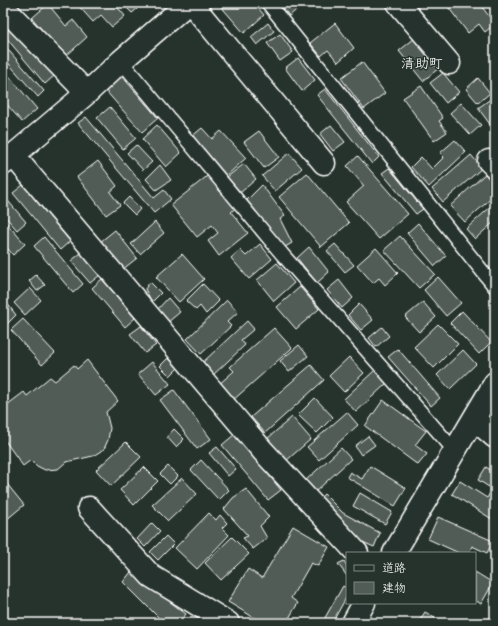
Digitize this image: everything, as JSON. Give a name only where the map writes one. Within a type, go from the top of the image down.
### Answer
[{"type":"street","points":[[324,163],[190,3],[8,160],[263,451],[356,552]]},
{"type":"street","points":[[398,3],[449,63]]},
{"type":"street","points":[[3,7],[87,93]]},
{"type":"street","points":[[395,552],[495,383]]},
{"type":"street","points":[[474,419],[495,437]]},
{"type":"street","points":[[89,508],[151,576],[228,623]]},
{"type":"street","points":[[353,623],[363,604]]},
{"type":"lane","points":[[268,3],[495,287]]},
{"type":"lane","points":[[121,61],[282,254],[455,451]]},
{"type":"building","points":[[76,3],[114,3],[125,16],[112,27],[101,15],[93,22]]},
{"type":"building","points":[[122,3],[131,3],[137,9],[132,13]]},
{"type":"building","points":[[218,3],[254,3],[264,15],[244,33]]},
{"type":"building","points":[[280,3],[305,3],[289,16]]},
{"type":"building","points":[[445,3],[479,3],[495,24],[485,32],[479,24],[468,33]]},
{"type":"building","points":[[48,4],[66,26],[73,20],[87,37],[65,57],[32,18]]},
{"type":"building","points":[[5,19],[54,76],[45,84],[3,34],[3,21]]},
{"type":"building","points":[[268,23],[274,31],[257,45],[251,37]]},
{"type":"building","points":[[335,23],[354,48],[338,62],[328,50],[321,56],[310,43]]},
{"type":"building","points":[[280,34],[293,52],[280,61],[267,43]]},
{"type":"building","points":[[415,38],[439,68],[423,81],[399,51]]},
{"type":"building","points":[[3,44],[44,91],[38,97],[3,57]]},
{"type":"building","points":[[298,58],[315,80],[302,91],[285,68]]},
{"type":"building","points":[[362,62],[385,93],[364,109],[341,78]]},
{"type":"building","points":[[3,69],[37,109],[22,122],[3,100]]},
{"type":"building","points":[[443,73],[459,92],[446,103],[430,83]]},
{"type":"building","points":[[121,75],[158,118],[142,132],[105,90]]},
{"type":"building","points":[[478,78],[490,93],[478,103],[466,89]]},
{"type":"building","points":[[421,86],[443,118],[439,121],[447,132],[434,141],[403,98]]},
{"type":"building","points":[[325,89],[379,157],[372,164],[317,95]]},
{"type":"building","points":[[492,98],[495,102],[495,131],[478,108]]},
{"type":"building","points":[[461,103],[481,125],[470,135],[450,113]]},
{"type":"building","points":[[110,107],[136,138],[123,149],[97,118]]},
{"type":"building","points":[[86,117],[154,198],[164,190],[171,199],[154,213],[78,123]]},
{"type":"building","points":[[157,125],[181,153],[166,167],[142,139]]},
{"type":"building","points":[[331,125],[345,142],[333,151],[320,134]]},
{"type":"building","points":[[202,128],[212,139],[221,131],[246,158],[225,177],[190,138]]},
{"type":"building","points":[[259,131],[279,157],[264,168],[244,142]]},
{"type":"building","points":[[455,140],[466,152],[429,187],[411,167],[421,157],[432,169],[444,157],[440,153]]},
{"type":"building","points":[[136,145],[152,162],[143,170],[127,153]]},
{"type":"building","points":[[289,153],[302,168],[275,191],[262,176]]},
{"type":"building","points":[[471,155],[482,168],[443,202],[432,189]]},
{"type":"building","points":[[358,156],[408,214],[379,239],[346,202],[364,186],[347,166]]},
{"type":"building","points":[[98,161],[117,186],[110,192],[120,205],[106,215],[77,177]]},
{"type":"building","points":[[244,164],[256,179],[240,193],[227,177]]},
{"type":"building","points":[[160,165],[171,180],[156,190],[146,179]]},
{"type":"building","points":[[389,168],[423,209],[416,214],[382,173]]},
{"type":"building","points":[[211,173],[237,207],[231,212],[248,233],[219,256],[208,241],[218,233],[212,225],[197,237],[171,205]]},
{"type":"building","points":[[307,173],[349,223],[321,247],[279,197]]},
{"type":"building","points":[[485,174],[495,186],[495,195],[465,222],[450,206]]},
{"type":"building","points":[[23,185],[70,241],[60,250],[13,193]]},
{"type":"building","points":[[262,185],[285,216],[280,219],[292,243],[285,247],[246,201]]},
{"type":"building","points":[[3,195],[26,222],[17,230],[3,214]]},
{"type":"building","points":[[129,197],[140,209],[135,215],[123,203]]},
{"type":"building","points":[[495,203],[495,221],[475,239],[466,229]]},
{"type":"building","points":[[3,219],[25,244],[13,255],[3,243]]},
{"type":"building","points":[[155,222],[164,233],[140,254],[131,244]]},
{"type":"building","points":[[418,223],[446,256],[435,266],[407,233]]},
{"type":"building","points":[[115,230],[137,258],[122,270],[100,242]]},
{"type":"building","points":[[400,236],[435,274],[419,288],[384,250]]},
{"type":"building","points":[[44,237],[83,284],[73,293],[34,246]]},
{"type":"building","points":[[260,244],[272,259],[249,279],[231,258],[240,250],[246,256]]},
{"type":"building","points":[[335,244],[354,265],[345,272],[327,251]]},
{"type":"building","points":[[309,247],[329,272],[317,283],[297,258]]},
{"type":"building","points":[[376,248],[398,273],[385,285],[379,278],[373,283],[357,265]]},
{"type":"building","points":[[81,253],[100,275],[90,283],[71,261]]},
{"type":"building","points":[[182,254],[204,279],[179,302],[156,277]]},
{"type":"building","points":[[277,263],[294,283],[274,301],[257,280]]},
{"type":"building","points":[[36,275],[45,285],[37,291],[29,281]]},
{"type":"building","points":[[438,277],[461,303],[446,316],[424,290]]},
{"type":"building","points":[[102,279],[135,318],[125,327],[92,288]]},
{"type":"building","points":[[339,280],[353,298],[342,308],[327,290]]},
{"type":"building","points":[[150,282],[161,293],[152,302],[145,289]]},
{"type":"building","points":[[203,284],[219,301],[206,314],[200,306],[196,310],[186,301]]},
{"type":"building","points":[[300,287],[319,309],[296,329],[277,307]]},
{"type":"building","points":[[30,288],[41,300],[25,315],[14,303]]},
{"type":"building","points":[[168,298],[180,312],[167,323],[157,310]]},
{"type":"building","points":[[227,300],[238,312],[227,322],[231,326],[201,354],[187,339]]},
{"type":"building","points":[[6,302],[16,315],[5,326],[3,324],[3,305]]},
{"type":"building","points":[[423,302],[436,317],[419,332],[405,317]]},
{"type":"building","points":[[359,304],[373,320],[361,330],[348,315]]},
{"type":"building","points":[[462,311],[491,342],[479,354],[450,323]]},
{"type":"building","points":[[23,319],[55,353],[42,365],[11,330]]},
{"type":"building","points":[[247,321],[254,329],[241,340],[245,345],[212,376],[201,364]]},
{"type":"building","points":[[438,324],[458,344],[434,368],[414,347]]},
{"type":"building","points":[[141,326],[156,345],[145,353],[130,334]]},
{"type":"building","points":[[382,327],[389,336],[376,347],[369,338]]},
{"type":"building","points":[[274,328],[292,348],[232,401],[218,385],[234,371],[230,367]]},
{"type":"building","points":[[299,345],[308,356],[289,372],[280,361]]},
{"type":"building","points":[[398,349],[440,398],[431,406],[388,357]]},
{"type":"building","points":[[463,350],[476,364],[450,389],[437,375]]},
{"type":"building","points":[[349,357],[364,373],[344,392],[329,376]]},
{"type":"building","points":[[168,358],[178,368],[170,376],[160,366]]},
{"type":"building","points":[[87,360],[118,401],[106,412],[110,428],[108,440],[104,449],[93,456],[66,462],[58,469],[45,470],[37,466],[31,460],[23,466],[3,438],[3,408],[24,392],[27,396],[50,377],[55,381],[74,365],[77,369]]},
{"type":"building","points":[[152,362],[170,384],[156,395],[138,374]]},
{"type":"building","points":[[311,365],[324,380],[265,433],[251,417]]},
{"type":"building","points":[[375,370],[387,383],[356,412],[344,399]]},
{"type":"building","points":[[174,390],[211,439],[197,449],[160,400]]},
{"type":"building","points":[[315,398],[333,417],[317,433],[298,415]]},
{"type":"building","points":[[383,400],[426,431],[415,445],[427,454],[418,465],[365,426]]},
{"type":"building","points":[[347,412],[358,425],[319,460],[307,447]]},
{"type":"building","points":[[292,417],[311,439],[286,461],[267,439]]},
{"type":"building","points":[[174,429],[184,439],[176,447],[167,437]]},
{"type":"building","points":[[235,434],[281,490],[268,500],[222,445]]},
{"type":"building","points":[[368,436],[375,445],[361,455],[355,446]]},
{"type":"building","points":[[126,442],[141,457],[111,486],[96,470]]},
{"type":"building","points":[[217,447],[236,469],[228,476],[209,453]]},
{"type":"building","points":[[341,448],[351,459],[315,492],[305,481]]},
{"type":"building","points":[[201,460],[229,490],[219,500],[191,470]]},
{"type":"building","points":[[168,466],[178,476],[170,484],[160,474]]},
{"type":"building","points":[[370,466],[406,488],[395,506],[347,477],[350,472],[362,479]]},
{"type":"building","points":[[144,467],[158,481],[134,505],[120,490]]},
{"type":"building","points":[[486,467],[495,473],[495,478],[489,487],[478,480]]},
{"type":"building","points":[[182,478],[197,494],[168,521],[152,505]]},
{"type":"building","points":[[3,479],[24,505],[6,520],[3,516]]},
{"type":"building","points":[[460,481],[487,498],[493,488],[495,490],[495,521],[452,494]]},
{"type":"building","points":[[246,489],[269,517],[260,526],[267,538],[253,549],[243,538],[248,536],[224,509],[233,498]]},
{"type":"building","points":[[360,493],[392,512],[385,524],[353,506]]},
{"type":"building","points":[[324,494],[343,513],[380,533],[374,547],[349,536],[318,500]]},
{"type":"building","points":[[209,513],[216,520],[220,515],[227,523],[222,528],[229,535],[197,569],[175,548]]},
{"type":"building","points":[[438,517],[493,541],[487,553],[472,546],[469,552],[457,552],[428,539]]},
{"type":"building","points":[[152,523],[160,531],[145,547],[137,539]]},
{"type":"building","points":[[293,526],[329,547],[318,566],[311,563],[291,598],[298,603],[286,623],[263,623],[228,602],[248,569],[262,578]]},
{"type":"building","points":[[166,536],[174,544],[158,560],[150,552]]},
{"type":"building","points":[[232,537],[249,554],[221,580],[205,563]]},
{"type":"building","points":[[344,561],[346,564],[346,575],[338,564]]},
{"type":"building","points":[[131,572],[186,614],[179,623],[164,623],[123,582]]},
{"type":"building","points":[[476,573],[493,583],[481,604],[476,601]]},
{"type":"building","points":[[343,586],[346,588],[346,598],[332,623],[322,623]]},
{"type":"building","points":[[425,612],[444,623],[418,623]]},
{"type":"district","name":"清助町","points":[[422,63]]}]
